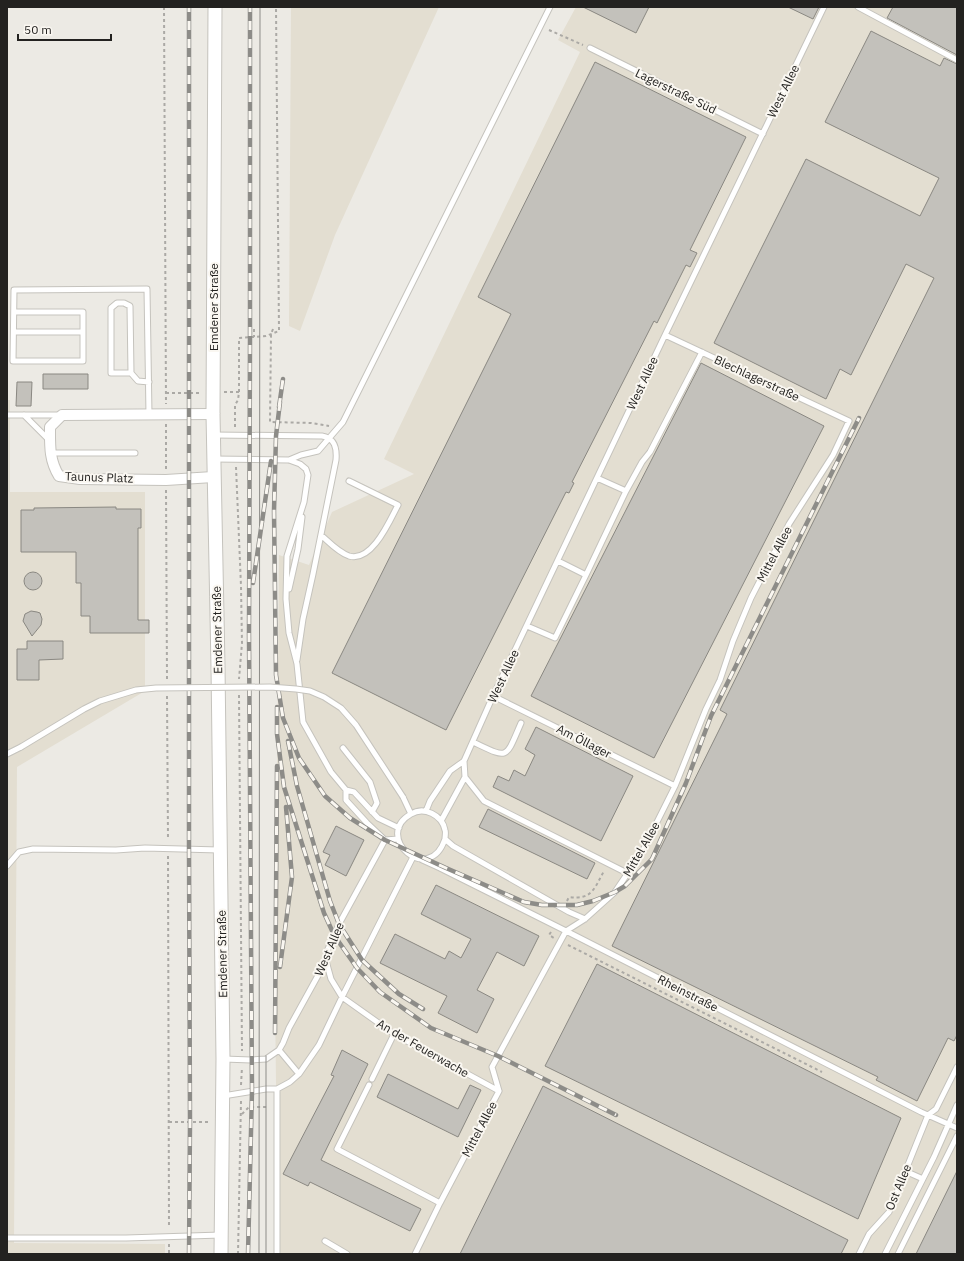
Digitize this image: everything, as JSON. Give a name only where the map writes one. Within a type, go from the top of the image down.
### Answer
[{"type":"street","name":"Emdener Straße","points":[[216,7],[213,477],[218,667],[223,1059],[221,1254]]},
{"type":"street","points":[[62,415],[213,414]]},
{"type":"street","name":"Taunus Platz","points":[[62,415],[50,427],[50,453],[54,467],[59,476],[80,478],[166,480],[213,477]]},
{"type":"lane","points":[[289,460],[301,455],[318,451],[339,428],[357,396],[550,7]]},
{"type":"lane","name":"West Allee","points":[[465,777],[464,761],[493,696],[665,335],[824,7]]},
{"type":"lane","points":[[858,7],[957,60]]},
{"type":"lane","name":"Lagerstraße Süd","points":[[590,48],[762,134]]},
{"type":"lane","points":[[14,312],[83,312],[83,361],[13,361],[14,290],[147,289],[149,415]]},
{"type":"lane","points":[[131,372],[111,372],[111,308],[117,303],[124,303],[130,306],[131,372],[138,381],[149,382]]},
{"type":"lane","points":[[14,332],[83,332]]},
{"type":"lane","name":"Blechlagerstraße","points":[[665,335],[849,421]]},
{"type":"lane","points":[[527,626],[555,638],[626,491],[642,462],[650,452],[702,352]]},
{"type":"lane","points":[[7,415],[62,415]]},
{"type":"lane","points":[[24,415],[50,442]]},
{"type":"lane","name":"Mittel Allee","points":[[415,1254],[499,1091],[492,1067],[566,931],[585,919],[615,892],[642,852],[675,786],[706,709],[720,680],[733,641],[751,598],[789,524],[832,455],[849,421]]},
{"type":"lane","points":[[213,435],[322,436],[329,438],[335,445],[336,460],[303,619],[297,664]]},
{"type":"lane","points":[[50,453],[135,453]]},
{"type":"lane","points":[[213,459],[289,460],[300,464],[306,469],[308,475],[298,549],[286,599]]},
{"type":"lane","points":[[597,478],[626,491]]},
{"type":"lane","points":[[321,535],[340,551],[350,556],[357,557],[368,551],[383,534],[398,505],[349,481]]},
{"type":"lane","points":[[304,502],[287,556],[286,599],[289,633],[297,664],[303,722],[332,772],[346,790],[346,800],[385,840],[398,839]]},
{"type":"lane","points":[[558,561],[586,575]]},
{"type":"lane","points":[[7,754],[100,701],[136,690],[156,688],[270,687],[310,691],[324,697],[341,708],[356,725],[403,797],[411,814]]},
{"type":"lane","name":"Am Öllager","points":[[493,696],[675,786]]},
{"type":"lane","points":[[472,742],[497,753],[504,754],[510,751],[521,723]]},
{"type":"lane","points":[[343,748],[370,782],[377,803],[372,812]]},
{"type":"lane","name":"West Allee","points":[[426,811],[430,801],[450,771],[464,761]]},
{"type":"lane","points":[[441,821],[465,777],[484,801],[627,873]]},
{"type":"lane","points":[[346,790],[354,792],[378,818],[399,828]]},
{"type":"lane","points":[[426,811],[435,815],[441,821],[445,830],[445,839],[439,852],[433,856],[426,858],[415,858],[406,853],[401,847],[398,839],[399,828],[403,820],[411,814],[426,811]]},
{"type":"lane","points":[[445,839],[453,846],[569,912],[585,919]]},
{"type":"lane","name":"West Allee","points":[[278,1050],[326,961],[328,948],[339,924],[385,840]]},
{"type":"lane","points":[[7,866],[19,852],[33,849],[116,850],[168,848],[220,850]]},
{"type":"lane","points":[[223,1096],[277,1089],[290,1082],[299,1074],[319,1045],[342,997],[415,858]]},
{"type":"lane","name":"Rheinstraße","points":[[415,858],[440,868],[928,1115],[957,1128]]},
{"type":"lane","name":"An der Feuerwache","points":[[326,961],[331,980],[342,997],[394,1034],[499,1091]]},
{"type":"lane","points":[[372,1079],[394,1034]]},
{"type":"lane","points":[[223,1059],[266,1059],[278,1050],[299,1074]]},
{"type":"lane","name":"Ost Allee","points":[[860,1254],[870,1234],[889,1212],[928,1115],[936,1109],[957,1067]]},
{"type":"lane","points":[[369,1085],[338,1149],[440,1203]]},
{"type":"lane","points":[[277,1089],[277,1254]]},
{"type":"lane","points":[[885,1254],[923,1179],[957,1105]]},
{"type":"lane","points":[[898,1254],[957,1136]]},
{"type":"lane","points":[[905,1171],[923,1179]]},
{"type":"lane","points":[[7,1238],[169,1237],[222,1235]]},
{"type":"lane","points":[[325,1241],[347,1254]]},
{"type":"path","points":[[164,7],[167,684]]},
{"type":"path","points":[[235,435],[235,405],[238,400],[239,392],[239,338],[266,336],[279,331],[276,7]]},
{"type":"path","points":[[540,25],[571,41],[590,48]]},
{"type":"path","points":[[254,329],[254,337]]},
{"type":"path","points":[[273,329],[271,334],[270,422],[311,423],[339,428]]},
{"type":"path","points":[[236,459],[242,643],[239,682]]},
{"type":"path","points":[[238,1254],[242,1060],[239,689]]},
{"type":"path","points":[[168,692],[169,1254]]},
{"type":"path","points":[[241,1114],[249,1107],[277,1107]]},
{"type":"path","points":[[169,1122],[241,1122]]},
{"type":"shaded area","points":[[291,7],[439,7],[335,235],[300,331],[289,326]]},
{"type":"shaded area","points":[[576,7],[957,7],[957,1254],[278,1254],[275,997],[279,555],[309,565],[332,512],[414,474],[384,459],[580,52],[558,40]]},
{"type":"shaded area","points":[[7,400],[10,400],[10,492],[145,492],[145,691],[17,767],[14,1243],[165,1244],[165,1254],[7,1254]]},
{"type":"building","points":[[583,7],[649,7],[636,33]]},
{"type":"building","points":[[788,7],[819,7],[813,19]]},
{"type":"building","points":[[893,7],[957,7],[957,55],[887,18]]},
{"type":"building","points":[[871,31],[940,66],[944,58],[957,64],[957,1035],[954,1041],[948,1038],[917,1101],[876,1080],[878,1077],[612,946],[727,714],[720,710],[934,278],[906,264],[851,375],[840,369],[826,399],[714,343],[806,159],[920,216],[939,178],[825,122]]},
{"type":"building","points":[[595,62],[746,137],[690,250],[697,253],[690,267],[686,265],[657,323],[654,321],[572,482],[574,483],[569,493],[566,492],[446,730],[332,673],[511,314],[478,297]]},
{"type":"building","points":[[701,363],[824,426],[654,758],[531,696]]},
{"type":"building","points":[[43,374],[88,374],[88,389],[43,389]]},
{"type":"building","points":[[17,382],[32,382],[31,406],[16,406]]},
{"type":"building","points":[[116,507],[116,509],[141,509],[141,528],[138,528],[138,620],[149,620],[149,633],[90,633],[90,616],[81,616],[81,583],[76,583],[76,552],[21,552],[21,510],[34,510],[34,508]]},
{"type":"building","points":[[29,572],[37,572],[42,577],[40,588],[37,590],[29,590],[24,585],[24,577]]},
{"type":"building","points":[[31,611],[40,613],[42,619],[41,625],[32,636],[23,621],[25,614]]},
{"type":"building","points":[[27,641],[63,641],[63,659],[39,660],[39,680],[17,680],[17,649],[27,649]]},
{"type":"building","points":[[536,727],[633,776],[601,841],[493,787],[498,776],[509,781],[514,770],[525,776],[535,755],[525,749]]},
{"type":"building","points":[[488,809],[595,863],[587,879],[479,827]]},
{"type":"building","points":[[336,826],[364,840],[346,876],[325,865],[330,855],[323,852]]},
{"type":"building","points":[[436,885],[539,936],[524,966],[497,952],[477,990],[494,999],[477,1033],[438,1013],[447,996],[380,963],[395,934],[445,959],[449,951],[461,958],[471,939],[421,914]]},
{"type":"building","points":[[597,964],[901,1118],[858,1219],[545,1066]]},
{"type":"building","points":[[342,1050],[368,1064],[321,1160],[421,1209],[410,1231],[310,1182],[308,1186],[283,1174],[334,1076],[331,1075]]},
{"type":"building","points":[[388,1074],[458,1109],[470,1085],[481,1090],[458,1137],[377,1097]]},
{"type":"building","points":[[543,1086],[848,1240],[841,1254],[460,1254]]},
{"type":"building","points":[[957,1171],[957,1254],[916,1254]]},
{"type":"tram line","points":[[259,1254],[260,7]]},
{"type":"tram line","points":[[266,1056],[266,1254]]},
{"type":"railway","points":[[189,7],[189,1254]]},
{"type":"railway","points":[[248,1254],[252,1091],[249,635],[250,7]]},
{"type":"railway","points":[[279,407],[283,379]]},
{"type":"railway","points":[[280,402],[276,436],[274,511],[276,675],[283,718],[299,758],[325,796],[350,818],[385,840],[524,902],[542,905],[577,905],[593,901],[615,892],[625,886],[652,859],[686,783],[711,716],[859,418]]},
{"type":"railway","points":[[253,583],[271,461]]},
{"type":"railway","points":[[277,707],[277,734],[284,787],[324,913],[334,935],[357,968],[380,992],[431,1028],[498,1056],[616,1115]]},
{"type":"railway","points":[[288,741],[297,786],[330,901],[339,924],[362,960],[399,994],[423,1009]]},
{"type":"railway","points":[[275,1033],[277,766]]},
{"type":"railway","points":[[280,967],[292,877],[286,807]]}]
